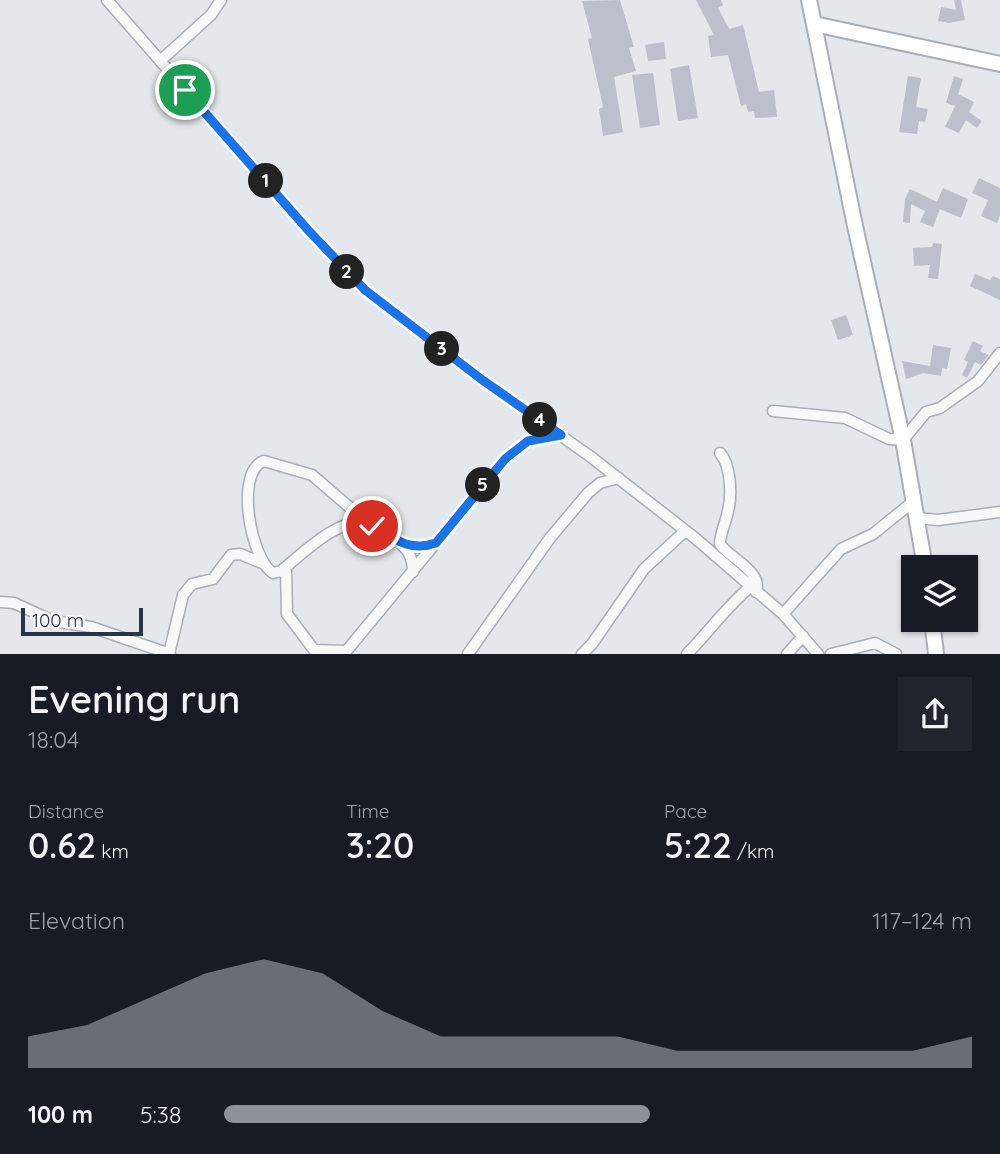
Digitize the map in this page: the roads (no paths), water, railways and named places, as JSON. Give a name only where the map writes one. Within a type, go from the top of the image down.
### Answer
[{"type":"main road","points":[[809,0],[855,226],[903,440],[923,555]]},
{"type":"main road","points":[[814,24],[1000,64]]},
{"type":"main road","points":[[933,632],[936,653]]},
{"type":"street","points":[[107,0],[308,230],[365,290],[481,379],[619,478],[783,614],[818,653]]},
{"type":"street","points":[[160,61],[211,15],[221,0]]},
{"type":"street","points":[[773,411],[845,418],[889,439],[903,440],[926,412],[940,408],[978,381],[1000,353]]},
{"type":"street","points":[[281,570],[289,621],[316,652],[345,652],[505,459],[528,441],[561,435]]},
{"type":"street","points":[[687,653],[718,622],[729,604],[753,590],[757,584],[752,573],[720,544],[729,506],[729,472],[727,460],[720,453]]},
{"type":"street","points":[[262,563],[248,501],[249,475],[258,463],[264,461],[312,475],[369,524],[404,545],[413,558],[413,572]]},
{"type":"street","points":[[468,653],[551,538],[589,493],[600,483],[619,478]]},
{"type":"street","points":[[783,614],[841,549],[873,534],[914,501]]},
{"type":"street","points":[[917,518],[938,520],[1000,512]]},
{"type":"street","points":[[281,570],[341,527],[357,522],[369,524]]},
{"type":"street","points":[[582,653],[592,644],[643,569],[685,531]]},
{"type":"street","points":[[404,545],[426,547],[436,543]]},
{"type":"street","points":[[0,603],[14,603],[53,621],[91,627],[170,653],[182,598],[192,584],[213,579],[231,555],[240,554],[281,570]]},
{"type":"street","points":[[788,653],[803,636]]},
{"type":"street","points":[[831,653],[875,643],[896,653]]}]
